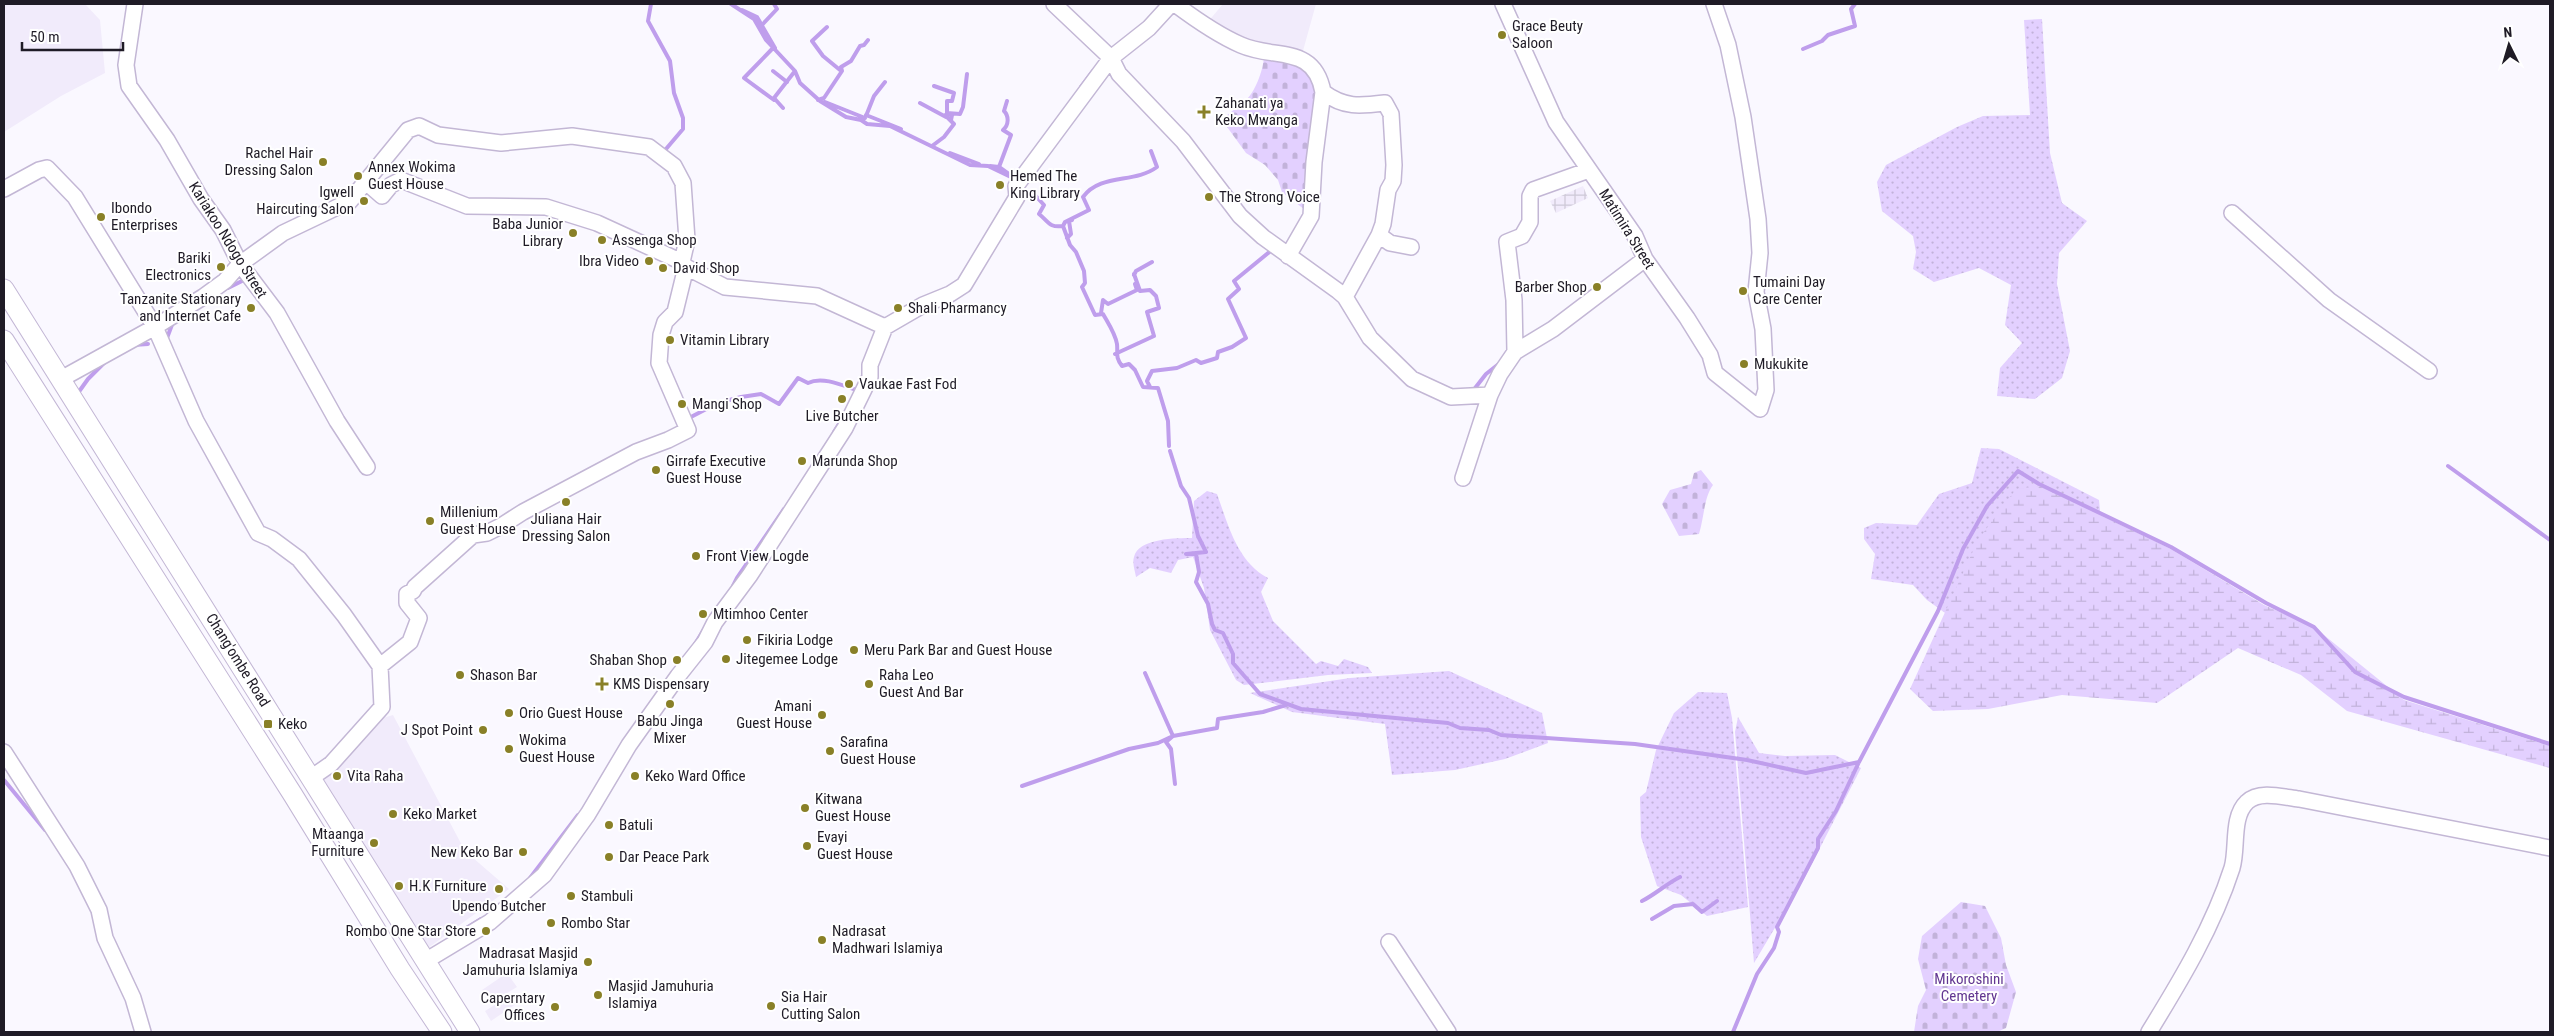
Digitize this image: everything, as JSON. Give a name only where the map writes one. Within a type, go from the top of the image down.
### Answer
[{"type":"main road","name":"Chang'ombe Road","points":[[4,289],[427,960],[470,1032]]},
{"type":"main road","name":"Chang'ombe Road","points":[[4,340],[293,795],[400,969],[442,1032]]},
{"type":"street","name":"Kariakoo Ndogo Street","points":[[134,4],[126,65],[129,86],[167,140],[201,199],[223,230],[240,264],[277,314],[332,413],[367,467]]},
{"type":"street","points":[[1054,4],[1111,58],[1119,74],[1197,156],[1240,216],[1288,256],[1345,297],[1370,338],[1412,379],[1451,397],[1490,395]]},
{"type":"street","points":[[427,960],[490,922],[544,875],[588,814],[629,745],[678,676],[705,642],[715,622],[750,575],[845,428],[870,377],[870,365],[885,327],[922,305],[950,294],[964,285],[1016,197],[1016,186],[1111,58],[1149,28],[1172,4],[1241,45],[1303,60],[1314,68],[1319,75],[1323,92],[1314,162],[1311,216],[1288,256]]},
{"type":"street","name":"Matimira Street","points":[[1503,4],[1556,122],[1635,236],[1645,259],[1692,325],[1713,361],[1715,372],[1760,409],[1766,390],[1763,329],[1756,292],[1760,253],[1757,210],[1751,162],[1732,62],[1714,4]]},
{"type":"street","points":[[1323,92],[1340,104],[1385,103],[1391,114],[1394,137],[1393,181],[1388,190],[1379,235],[1345,297]]},
{"type":"street","points":[[61,378],[155,327],[217,287],[240,264],[283,232],[350,201],[408,130],[419,126],[438,135],[480,142],[529,142],[572,136],[649,147],[674,166],[683,183],[687,240],[675,312],[666,322],[662,335],[659,363],[688,430],[636,452],[523,512],[502,526],[487,533],[473,535],[407,594],[407,602],[419,618],[410,642],[380,666]]},
{"type":"street","points":[[4,189],[39,170],[47,168],[53,172],[75,197],[155,327],[196,420],[258,534],[272,539],[299,559],[344,615],[380,666],[382,707],[330,764],[318,773]]},
{"type":"street","points":[[1514,352],[1514,300],[1507,242],[1522,236],[1530,222],[1530,196],[1533,190],[1589,170]]},
{"type":"street","points":[[366,182],[382,196],[391,184],[401,180],[466,206],[546,207],[597,223],[725,287],[817,296],[885,327]]},
{"type":"street","points":[[2232,214],[2329,300],[2429,371]]},
{"type":"street","points":[[1379,235],[1390,243],[1411,247]]},
{"type":"street","points":[[1463,478],[1490,395],[1500,374],[1514,352],[1553,329],[1645,259]]},
{"type":"street","points":[[4,752],[76,866],[100,910],[105,938],[133,998],[143,1032]]},
{"type":"street","points":[[2149,1032],[2202,942],[2232,867],[2237,827],[2241,813],[2244,805],[2254,797],[2271,795],[2299,799],[2550,848]]},
{"type":"street","points":[[1389,942],[1448,1032]]},
{"type":"shaded area","points":[[4,4],[85,4],[100,20],[105,73],[61,96],[4,132]]},
{"type":"shaded area","points":[[1223,4],[1316,4],[1301,58],[1246,43],[1207,23]]},
{"type":"shaded area","points":[[1583,186],[1588,198],[1556,213],[1550,201]]},
{"type":"shaded area","name":"Keko Market","points":[[393,715],[465,851],[509,889],[424,951],[318,778],[376,720]]},
{"type":"shaded area","points":[[507,973],[517,987],[489,1004],[482,990]]},
{"type":"shaded area","points":[[511,995],[516,1004],[491,1021],[485,1011]]},
{"type":"green space","points":[[2042,19],[2050,153],[2062,203],[2087,221],[2059,253],[2057,284],[2070,351],[2062,378],[2035,399],[1997,396],[2000,368],[2022,343],[2005,325],[2011,285],[1979,268],[1934,282],[1913,269],[1916,252],[1913,236],[1882,211],[1877,182],[1886,165],[1957,127],[1983,116],[2030,115],[2024,20]]},
{"type":"green space","points":[[1264,57],[1309,68],[1318,94],[1309,213],[1282,192],[1278,180],[1265,165],[1246,153],[1222,120],[1252,93],[1262,69]]},
{"type":"green space","points":[[1981,448],[1999,449],[2099,500],[2109,610],[1955,620],[1927,600],[1913,585],[1871,579],[1875,554],[1864,539],[1864,528],[1876,523],[1917,525],[1939,494],[1972,483]]},
{"type":"green space","points":[[1701,470],[1713,485],[1706,502],[1699,534],[1679,536],[1662,504],[1670,490],[1691,484],[1694,473]]},
{"type":"green space","points":[[2039,486],[2169,548],[2264,605],[2314,627],[2404,700],[2550,746],[2550,768],[2347,711],[2301,675],[2238,648],[2157,703],[2062,695],[1988,709],[1933,711],[1910,689],[1978,540],[2016,489]]},
{"type":"green space","points":[[1207,491],[1217,494],[1235,541],[1248,562],[1268,578],[1261,592],[1273,621],[1316,664],[1321,661],[1338,666],[1344,659],[1368,667],[1372,673],[1328,675],[1244,685],[1236,680],[1210,630],[1204,588],[1193,557],[1178,560],[1171,573],[1150,568],[1136,577],[1133,559],[1137,551],[1143,546],[1159,540],[1192,538],[1194,501]]},
{"type":"green space","points":[[1449,671],[1542,713],[1548,743],[1505,759],[1455,770],[1392,775],[1385,724],[1292,712],[1250,693],[1350,678]]},
{"type":"green space","points":[[1698,692],[1727,693],[1732,718],[1748,907],[1707,916],[1681,895],[1657,886],[1641,837],[1640,797],[1646,792],[1656,750],[1674,713]]},
{"type":"green space","points":[[1738,717],[1759,753],[1785,756],[1835,755],[1861,768],[1804,879],[1754,963],[1735,732]]},
{"type":"green space","name":"Mikoroshini Cemetery","points":[[1961,902],[1985,906],[2001,938],[2006,965],[2016,992],[2006,1028],[1997,1032],[1914,1032],[1918,1006],[1926,990],[1918,959],[1922,936]]},
{"type":"waterway","points":[[651,4],[648,21],[670,61],[674,93],[683,118],[683,129],[666,149]]},
{"type":"waterway","points":[[731,4],[754,19],[766,40],[795,71],[800,83],[820,101],[846,117],[861,120],[867,124],[890,126],[970,165],[988,166],[1015,179]]},
{"type":"waterway","points":[[762,25],[777,9],[774,4]]},
{"type":"waterway","points":[[1803,49],[1822,41],[1828,35],[1855,26],[1851,9],[1855,4]]},
{"type":"waterway","points":[[742,10],[757,17],[775,48]]},
{"type":"waterway","points":[[827,27],[812,41],[823,56],[840,70]]},
{"type":"waterway","points":[[818,100],[824,98],[842,71],[841,67],[851,61],[860,46],[864,45],[868,40]]},
{"type":"waterway","points":[[774,47],[744,78],[774,100]]},
{"type":"waterway","points":[[773,71],[787,82]]},
{"type":"waterway","points":[[783,108],[774,98],[795,71]]},
{"type":"waterway","points":[[1081,87],[1093,71]]},
{"type":"waterway","points":[[932,146],[944,137],[954,124],[945,115],[951,120],[952,115],[947,113],[960,114],[963,107],[967,74]]},
{"type":"waterway","points":[[866,116],[874,96],[885,82]]},
{"type":"waterway","points":[[934,86],[954,93],[952,101],[947,101],[947,113]]},
{"type":"waterway","points":[[999,167],[1011,135],[1003,130],[1008,120],[1004,111],[1007,101]]},
{"type":"waterway","points":[[825,102],[865,118]]},
{"type":"waterway","points":[[920,103],[946,117]]},
{"type":"waterway","points":[[866,115],[901,129]]},
{"type":"waterway","points":[[1063,226],[1065,222],[1089,210],[1083,197],[1090,190],[1108,181],[1138,175],[1157,167],[1151,151]]},
{"type":"waterway","points":[[950,153],[979,164]]},
{"type":"waterway","points":[[990,166],[999,167],[1013,177]]},
{"type":"waterway","points":[[1022,192],[1024,194],[1034,194],[1044,205],[1039,214],[1050,224],[1063,226],[1070,245],[1076,252],[1084,271],[1085,283],[1082,287],[1095,315],[1103,314],[1111,328],[1117,344],[1118,358],[1122,366],[1129,364],[1135,370],[1143,387],[1158,388],[1168,421],[1169,446]]},
{"type":"waterway","points":[[1067,238],[1071,234],[1069,221],[1072,220]]},
{"type":"waterway","points":[[1150,387],[1147,381],[1152,371],[1177,368],[1196,360],[1201,363],[1217,358],[1218,352],[1232,347],[1246,338],[1228,299],[1239,289],[1234,281],[1273,249]]},
{"type":"waterway","points":[[1134,275],[1136,271],[1152,262]]},
{"type":"waterway","points":[[1115,354],[1154,336],[1147,312],[1159,308],[1156,296],[1150,290],[1140,291],[1134,274]]},
{"type":"waterway","points":[[228,288],[246,279]]},
{"type":"waterway","points":[[1101,313],[1103,300],[1108,304],[1137,290],[1135,284]]},
{"type":"waterway","points":[[167,338],[173,322]]},
{"type":"waterway","points":[[133,345],[148,344]]},
{"type":"waterway","points":[[78,393],[88,379],[104,363]]},
{"type":"waterway","points":[[1472,392],[1486,374],[1500,363]]},
{"type":"waterway","points":[[687,419],[718,403],[741,397],[761,394],[779,404],[798,378],[808,383],[819,380],[832,382],[856,390]]},
{"type":"waterway","points":[[834,432],[842,419]]},
{"type":"waterway","points":[[1170,451],[1181,486],[1189,498],[1198,536],[1206,552],[1186,554],[1196,554],[1199,572],[1196,582],[1208,604],[1215,630],[1223,633],[1233,654],[1233,663],[1260,694],[1301,709],[1448,723],[1460,728],[1489,730],[1501,735],[1635,744],[1747,760],[1806,773],[1859,762]]},
{"type":"waterway","points":[[2448,466],[2550,540]]},
{"type":"waterway","points":[[1733,1032],[1757,974],[1774,948],[1779,932],[1777,927],[1818,848],[1818,839],[1836,811],[1859,762],[1938,611],[1963,549],[1987,506],[2018,471],[2039,484],[2171,547],[2266,603],[2314,627],[2355,672],[2404,697],[2550,744]]},
{"type":"waterway","points":[[733,586],[784,509]]},
{"type":"waterway","points":[[695,644],[703,631]]},
{"type":"waterway","points":[[1022,786],[1129,749],[1158,743],[1173,736],[1145,673]]},
{"type":"waterway","points":[[1175,784],[1171,749],[1166,742],[1173,736],[1217,728],[1218,719],[1263,712],[1286,705]]},
{"type":"waterway","points":[[4,780],[45,830]]},
{"type":"waterway","points":[[530,878],[578,815]]},
{"type":"waterway","points":[[1642,901],[1680,877]]},
{"type":"waterway","points":[[1652,919],[1674,906],[1693,904],[1702,912],[1717,901]]},
{"type":"waterway","points":[[457,934],[481,919]]},
{"type":"place","name":"Grace Beuty Saloon","points":[[1502,35]]},
{"type":"place","name":"Zahanati ya Keko Mwanga","points":[[1204,112]]},
{"type":"place","name":"Rachel Hair Dressing Salon","points":[[323,162]]},
{"type":"place","name":"Annex Wokima Guest House","points":[[358,176]]},
{"type":"place","name":"Hemed The King Library","points":[[1000,185]]},
{"type":"place","name":"The Strong Voice","points":[[1209,197]]},
{"type":"place","name":"Igwell Haircuting Salon","points":[[364,201]]},
{"type":"place","name":"Ibondo Enterprises","points":[[101,217]]},
{"type":"place","name":"Baba Junior Library","points":[[573,233]]},
{"type":"place","name":"Assenga Shop","points":[[602,240]]},
{"type":"place","name":"Ibra Video","points":[[649,261]]},
{"type":"place","name":"Bariki Electronics","points":[[221,267]]},
{"type":"place","name":"David Shop","points":[[663,268]]},
{"type":"place","name":"Barber Shop","points":[[1597,287]]},
{"type":"place","name":"Tumaini Day Care Center","points":[[1743,291]]},
{"type":"place","name":"Tanzanite Stationary and Internet Cafe","points":[[251,308]]},
{"type":"place","name":"Shali Pharmancy","points":[[898,308]]},
{"type":"place","name":"Vitamin Library","points":[[670,340]]},
{"type":"place","name":"Mukukite","points":[[1744,364]]},
{"type":"place","name":"Vaukae Fast Fod","points":[[849,384]]},
{"type":"place","name":"Live Butcher","points":[[842,399]]},
{"type":"place","name":"Mangi Shop","points":[[682,404]]},
{"type":"place","name":"Marunda Shop","points":[[802,461]]},
{"type":"place","name":"Girrafe Executive Guest House","points":[[656,470]]},
{"type":"place","name":"Juliana Hair Dressing Salon","points":[[566,502]]},
{"type":"place","name":"Millenium Guest House","points":[[430,521]]},
{"type":"place","name":"Front View Logde","points":[[696,556]]},
{"type":"place","name":"Mtimhoo Center","points":[[703,614]]},
{"type":"place","name":"Fikiria Lodge","points":[[747,640]]},
{"type":"place","name":"Meru Park Bar and Guest House","points":[[854,650]]},
{"type":"place","name":"Jitegemee Lodge","points":[[726,659]]},
{"type":"place","name":"Shaban Shop","points":[[677,660]]},
{"type":"place","name":"Shason Bar","points":[[460,675]]},
{"type":"place","name":"KMS Dispensary","points":[[602,684]]},
{"type":"place","name":"Raha Leo Guest And Bar","points":[[869,684]]},
{"type":"place","name":"Babu Jinga Mixer","points":[[670,704]]},
{"type":"place","name":"Orio Guest House","points":[[509,713]]},
{"type":"place","name":"Amani Guest House","points":[[822,715]]},
{"type":"place","name":"Keko","points":[[268,724]]},
{"type":"place","name":"J Spot Point","points":[[483,730]]},
{"type":"place","name":"Wokima Guest House","points":[[509,749]]},
{"type":"place","name":"Sarafina Guest House","points":[[830,751]]},
{"type":"place","name":"Vita Raha","points":[[337,776]]},
{"type":"place","name":"Keko Ward Office","points":[[635,776]]},
{"type":"place","name":"Kitwana Guest House","points":[[805,808]]},
{"type":"place","name":"Keko Market","points":[[393,814]]},
{"type":"place","name":"Batuli","points":[[609,825]]},
{"type":"place","name":"Mtaanga Furniture","points":[[374,843]]},
{"type":"place","name":"Evayi Guest House","points":[[807,846]]},
{"type":"place","name":"New Keko Bar","points":[[523,852]]},
{"type":"place","name":"Dar Peace Park","points":[[609,857]]},
{"type":"place","name":"H.K Furniture","points":[[399,886]]},
{"type":"place","name":"Upendo Butcher","points":[[499,889]]},
{"type":"place","name":"Stambuli","points":[[571,896]]},
{"type":"place","name":"Rombo Star","points":[[551,923]]},
{"type":"place","name":"Rombo One Star Store","points":[[486,931]]},
{"type":"place","name":"Nadrasat Madhwari Islamiya","points":[[822,940]]},
{"type":"place","name":"Madrasat Masjid Jamuhuria Islamiya","points":[[588,962]]},
{"type":"place","name":"Masjid Jamuhuria Islamiya","points":[[598,995]]},
{"type":"place","name":"Sia Hair Cutting Salon","points":[[771,1006]]},
{"type":"place","name":"Caperntary Offices","points":[[555,1007]]}]
